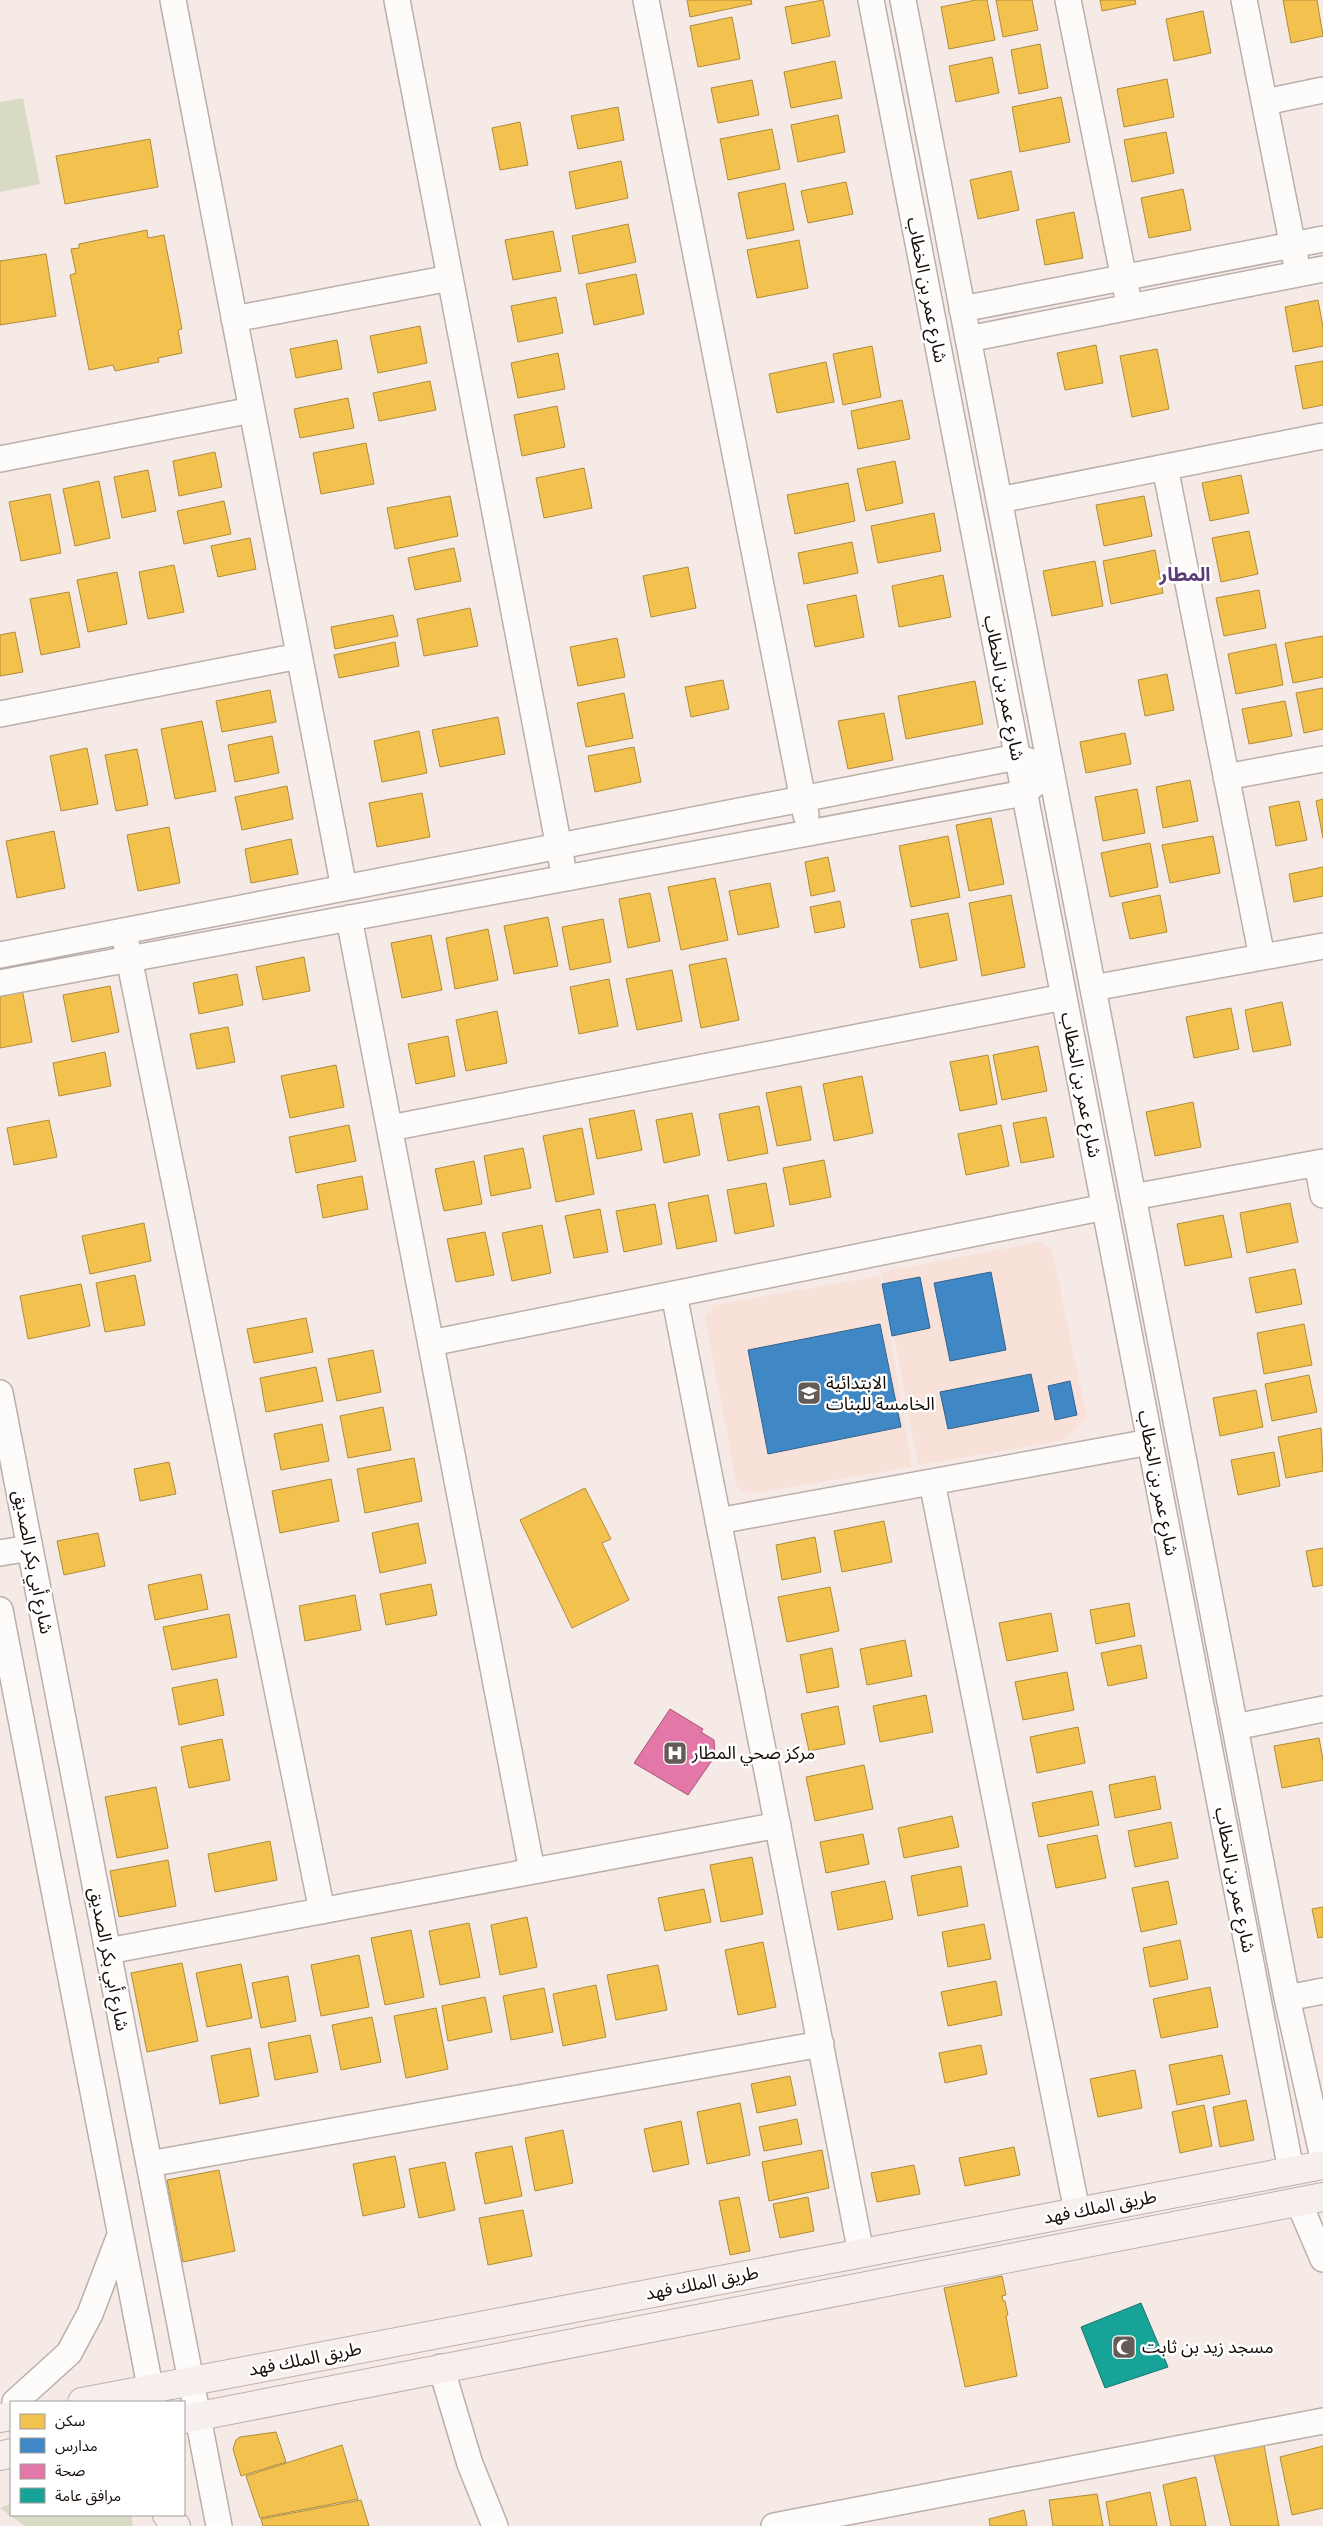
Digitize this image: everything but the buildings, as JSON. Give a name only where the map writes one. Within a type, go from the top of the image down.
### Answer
[{"type":"main road","name":"طريق الملك فهد","points":[[94,2401],[152,2396],[191,2381],[1323,2165]]},
{"type":"main road","name":"طريق الملك فهد","points":[[191,2418],[1311,2200]]},
{"type":"main road","points":[[168,2516],[177,2526]]},
{"type":"street","points":[[173,0],[344,888]]},
{"type":"street","points":[[398,0],[564,878]]},
{"type":"street","points":[[646,0],[810,833]]},
{"type":"street","name":"شارع عمر بن الخطاب","points":[[871,0],[1291,2170]]},
{"type":"street","name":"شارع عمر بن الخطاب","points":[[903,0],[1287,1998],[1323,2158]]},
{"type":"street","points":[[1068,0],[1129,308]]},
{"type":"street","points":[[1244,0],[1298,274]]},
{"type":"street","points":[[1265,102],[1323,90]]},
{"type":"street","points":[[962,309],[1323,239]]},
{"type":"street","points":[[968,339],[1323,269]]},
{"type":"street","points":[[234,319],[450,278]]},
{"type":"street","points":[[0,459],[252,410]]},
{"type":"street","points":[[999,500],[1323,436]]},
{"type":"street","points":[[1165,467],[1262,957]]},
{"type":"street","points":[[0,714],[299,656]]},
{"type":"street","points":[[0,955],[1017,757],[1052,769]]},
{"type":"street","points":[[1226,777],[1323,759]]},
{"type":"street","points":[[0,982],[1024,793],[1052,769]]},
{"type":"street","points":[[349,918],[532,1871]]},
{"type":"street","points":[[123,931],[322,1911]]},
{"type":"street","points":[[1093,988],[1323,946]]},
{"type":"street","points":[[390,1128],[1064,997]]},
{"type":"street","points":[[1133,1197],[1320,1163],[1323,1195]]},
{"type":"street","points":[[431,1342],[1105,1207]]},
{"type":"street","points":[[674,1294],[861,2253]]},
{"type":"street","name":"شارع أبي بكر الصديق","points":[[0,1393],[6,1460],[30,1548],[191,2381],[191,2418],[219,2526]]},
{"type":"street","points":[[718,1521],[1150,1442]]},
{"type":"street","points":[[932,1482],[1077,2212]]},
{"type":"street","points":[[0,1554],[30,1548]]},
{"type":"street","points":[[0,1610],[152,2396]]},
{"type":"street","points":[[1235,1727],[1323,1709]]},
{"type":"street","points":[[108,1951],[778,1825]]},
{"type":"street","points":[[1287,1998],[1323,1991]]},
{"type":"street","points":[[149,2164],[821,2044]]},
{"type":"street","points":[[1311,2200],[1323,2259]]},
{"type":"street","points":[[17,2401],[69,2353],[90,2314],[120,2235]]},
{"type":"street","points":[[441,2368],[470,2464],[495,2526]]},
{"type":"street","points":[[0,2417],[10,2407]]},
{"type":"street","points":[[774,2526],[1323,2421]]},
{"type":"shaded area","points":[[1040,1242],[1052,1249],[1087,1418],[1065,1440],[918,1465],[882,1272]]},
{"type":"shaded area","name":"الابتدائية الخامسة للبنات","points":[[880,1276],[912,1467],[749,1494],[737,1487],[705,1318],[714,1305]]},
{"type":"green space","points":[[23,98],[40,184],[0,192],[0,102]]},
{"type":"green space","points":[[10,2504],[10,2515],[0,2508]]},
{"type":"green space","points":[[11,2516],[131,2516],[133,2526],[25,2526]]},
{"type":"place","name":"الابتدائية الخامسة للبنات","points":[[809,1393]]},
{"type":"place","name":"مركز صحي المطار","points":[[675,1753]]},
{"type":"place","name":"مسجد زيد بن ثابت","points":[[1124,2347]]},
{"type":"district","name":"المطار","points":[[1185,574]]}]
